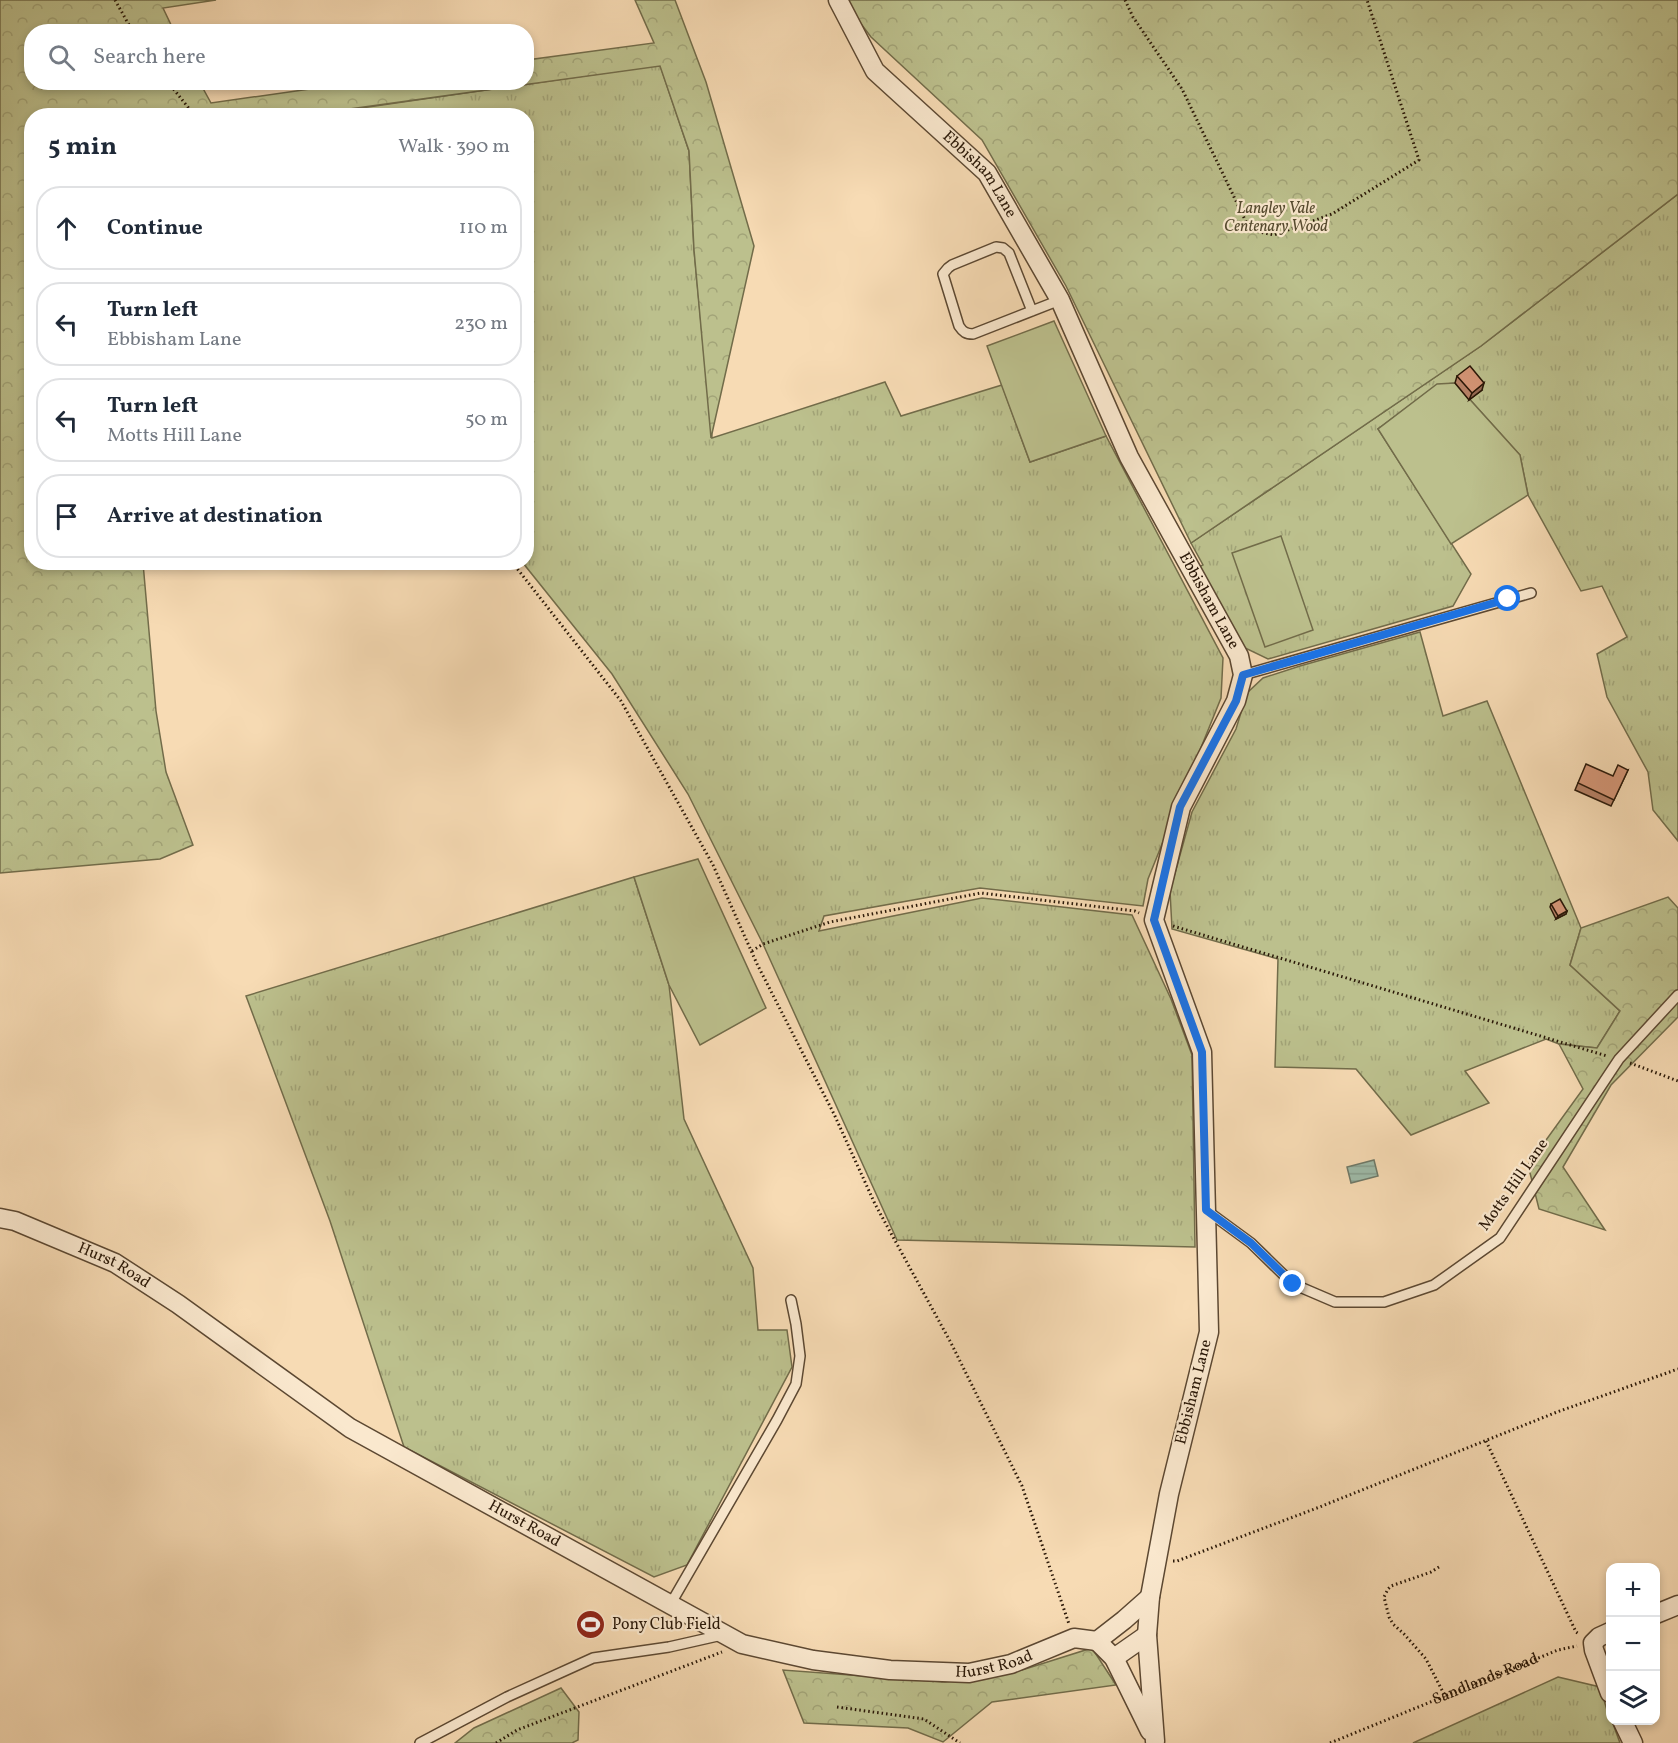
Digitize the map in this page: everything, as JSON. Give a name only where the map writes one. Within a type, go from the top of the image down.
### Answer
[{"type":"street","name":"Ebbisham Lane","points":[[838,0],[875,71],[987,173],[1060,300],[1129,457],[1239,656],[1243,675]]},
{"type":"street","points":[[1154,920],[1180,807],[1236,701],[1243,675]]},
{"type":"street","name":"Ebbisham Lane","points":[[1154,920],[1202,1052],[1209,1332],[1169,1494],[1150,1597],[1147,1635],[1156,1742]]},
{"type":"street","name":"Hurst Road","points":[[0,1218],[15,1221],[115,1263],[178,1304],[350,1428],[742,1644],[824,1662],[890,1670],[969,1674],[1011,1664],[1074,1638],[1097,1641]]},
{"type":"street","points":[[1097,1641],[1150,1597]]},
{"type":"street","points":[[1660,1612],[1678,1605]]},
{"type":"street","points":[[1606,1634],[1593,1643],[1606,1680]]},
{"type":"street","points":[[1114,1658],[1147,1635]]},
{"type":"street","name":"Ebbisham Lane","points":[[1097,1641],[1114,1658],[1156,1742]]},
{"type":"street","points":[[1624,1725],[1633,1743]]},
{"type":"lane","points":[[1032,311],[1009,252],[1003,248],[996,247],[944,271],[943,277],[959,326],[967,334],[973,334],[1032,311],[1060,300]]},
{"type":"lane","points":[[1243,675],[1531,593]]},
{"type":"lane","name":"Motts Hill Lane","points":[[1206,1210],[1251,1243],[1293,1284],[1335,1302],[1384,1302],[1434,1285],[1500,1238],[1618,1059],[1678,995]]},
{"type":"lane","points":[[670,1605],[796,1384],[800,1356],[791,1300]]},
{"type":"lane","points":[[420,1743],[507,1697],[593,1658],[669,1647],[724,1634]]},
{"type":"path","points":[[115,0],[128,24]]},
{"type":"path","points":[[1125,0],[1133,17],[1182,88],[1250,230],[1274,235],[1332,214],[1419,160],[1367,0]]},
{"type":"path","points":[[174,90],[189,108]]},
{"type":"path","points":[[518,570],[621,700],[713,865],[757,964],[834,1114],[875,1204],[951,1343],[1022,1486],[1074,1638]]},
{"type":"path","points":[[752,951],[763,944],[830,922],[981,893],[1135,911],[1154,920],[1618,1059],[1678,1081]]},
{"type":"path","points":[[1156,1562],[1178,1561],[1557,1412],[1678,1369]]},
{"type":"path","points":[[1485,1441],[1576,1632],[1593,1643]]},
{"type":"path","points":[[1439,1567],[1391,1586],[1384,1598],[1393,1624],[1426,1659],[1445,1696]]},
{"type":"path","name":"Sandlands Road","points":[[1330,1743],[1558,1650],[1593,1643]]},
{"type":"path","points":[[496,1743],[517,1730],[742,1644]]},
{"type":"path","points":[[837,1707],[924,1719],[960,1743]]},
{"type":"green space","points":[[0,0],[216,0],[163,8],[171,24],[24,24],[24,90],[204,90],[211,103],[303,90],[487,90],[357,108],[24,108],[24,570],[144,570],[156,711],[166,772],[193,845],[160,859],[0,873]]},
{"type":"green space","points":[[635,0],[675,0],[706,82],[754,246],[711,438],[694,250],[689,151],[660,66],[534,83],[534,59],[654,43]]},
{"type":"green space","name":"Langley Vale Centenary Wood","points":[[843,0],[1678,0],[1678,194],[1481,346],[1191,543],[1066,286],[982,140],[871,37]]},
{"type":"green space","points":[[660,65],[689,151],[694,250],[712,438],[885,382],[901,416],[1002,385],[1030,462],[1106,436],[1223,658],[1221,698],[1148,879],[1143,906],[980,888],[824,916],[819,931],[982,898],[1132,915],[1171,999],[1192,1055],[1195,1247],[897,1240],[763,944],[688,794],[612,674],[529,570],[534,570],[534,108],[362,108],[486,90],[534,90],[534,83]]},
{"type":"green space","points":[[1678,194],[1678,841],[1653,810],[1648,772],[1607,697],[1597,654],[1627,637],[1602,586],[1581,591],[1528,495],[1520,455],[1455,383],[1437,385],[1378,429],[1471,574],[1453,606],[1268,659],[1243,647],[1192,570],[1203,565],[1191,543],[1481,346]]},
{"type":"green space","points":[[1054,321],[1106,436],[1030,462],[987,346]]},
{"type":"green space","points":[[1455,383],[1520,455],[1528,495],[1451,544],[1378,429],[1437,384]]},
{"type":"green space","points":[[1281,536],[1313,630],[1265,647],[1232,553]]},
{"type":"green space","points":[[1420,632],[1443,716],[1487,701],[1581,928],[1570,965],[1620,1011],[1597,1048],[1559,1044],[1546,1039],[1465,1071],[1489,1103],[1411,1135],[1356,1069],[1275,1067],[1278,959],[1172,929],[1170,891],[1192,812],[1236,729],[1247,693],[1263,678]]},
{"type":"green space","points":[[698,859],[766,1008],[700,1045],[669,985],[634,877]]},
{"type":"green space","points":[[634,877],[669,985],[684,1119],[753,1268],[758,1330],[787,1330],[792,1367],[687,1565],[654,1577],[404,1447],[330,1221],[246,996]]},
{"type":"green space","points":[[1668,897],[1678,908],[1678,1017],[1611,1085],[1563,1167],[1605,1230],[1539,1209],[1528,1165],[1583,1089],[1559,1044],[1597,1048],[1620,1011],[1570,965],[1581,928]]},
{"type":"green space","points":[[1092,1648],[1116,1685],[992,1702],[943,1742],[908,1728],[804,1723],[783,1670],[945,1682],[1022,1670]]},
{"type":"green space","points":[[1558,1677],[1600,1687],[1606,1707],[1606,1725],[1613,1725],[1620,1743],[1413,1743]]},
{"type":"green space","points":[[561,1688],[579,1712],[578,1740],[572,1743],[455,1743],[474,1728]]},
{"type":"shaded area","points":[[1374,1160],[1378,1176],[1351,1183],[1347,1167]]},
{"type":"building","points":[[1470,366],[1484,383],[1472,393],[1457,376]]},
{"type":"building","points":[[1586,764],[1613,776],[1618,765],[1628,770],[1614,800],[1578,783]]},
{"type":"building","points":[[1560,899],[1567,911],[1558,916],[1551,904]]},
{"type":"place","name":"Pony Club Field","points":[[591,1625]]},
{"type":"route","points":[[1293,1284],[1251,1243],[1206,1210],[1202,1052],[1154,920],[1180,807],[1236,701],[1243,675],[1508,599]]}]
